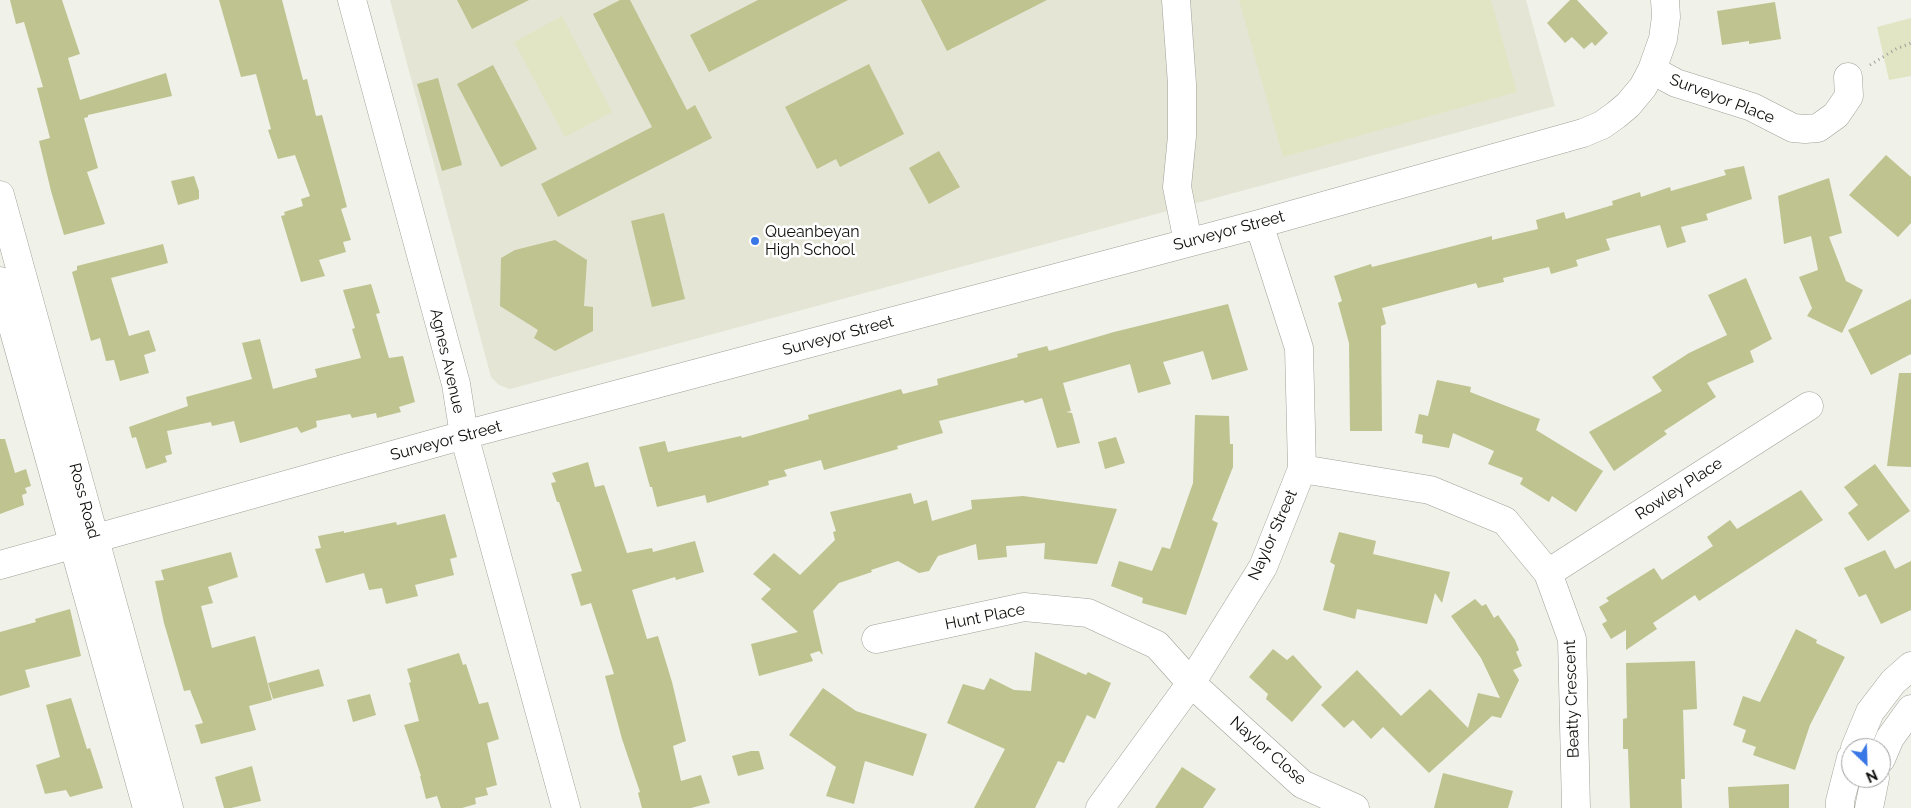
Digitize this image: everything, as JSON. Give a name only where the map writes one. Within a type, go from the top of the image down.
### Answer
[{"type":"street","name":"Agnes Avenue","points":[[352,0],[456,384],[464,435],[566,808]]},
{"type":"street","points":[[1176,0],[1182,84],[1182,136],[1177,187],[1188,242]]},
{"type":"street","name":"Surveyor Street","points":[[0,565],[464,435],[1259,224],[1583,133],[1602,125],[1628,105],[1643,87],[1652,70],[1663,39],[1666,17],[1665,0]]},
{"type":"street","name":"Surveyor Place","points":[[1652,70],[1676,82],[1752,108],[1793,128],[1818,128],[1836,115],[1849,96],[1848,77]]},
{"type":"street","name":"Ross Road","points":[[0,195],[147,808]]},
{"type":"street","name":"Naylor Street","points":[[1100,808],[1190,683],[1263,567],[1302,469],[1299,348],[1259,224]]},
{"type":"street","name":"Ross Road","points":[[0,281],[169,808]]},
{"type":"street","name":"Rowley Place","points":[[1548,573],[1809,406]]},
{"type":"street","name":"Beatty Crescent","points":[[1302,469],[1430,490],[1472,507],[1505,521],[1548,573],[1572,639],[1576,808]]},
{"type":"street","name":"Hunt Place","points":[[876,639],[1024,607],[1088,613],[1156,645],[1190,683]]},
{"type":"street","points":[[1858,738],[1870,712],[1893,682],[1911,666]]},
{"type":"street","name":"Naylor Close","points":[[1190,683],[1302,784],[1355,808]]},
{"type":"street","points":[[1890,738],[1911,709]]},
{"type":"street","points":[[1840,808],[1843,788]]},
{"type":"street","points":[[1869,808],[1873,788]]},
{"type":"path","points":[[1848,77],[1896,48],[1911,43]]},
{"type":"shaded area","name":"Queanbeyan High School","points":[[390,0],[1526,0],[1555,106],[510,389],[499,385],[491,377]]},
{"type":"green space","points":[[1239,0],[1491,0],[1517,92],[1283,157]]},
{"type":"green space","points":[[562,16],[612,112],[565,137],[514,42]]},
{"type":"green space","points":[[1911,18],[1911,76],[1889,80],[1877,27]]},
{"type":"building","points":[[10,0],[62,0],[80,54],[68,58],[80,100],[166,73],[172,96],[88,115],[88,117],[84,118],[98,168],[87,172],[105,224],[64,235],[39,141],[50,138],[37,88],[43,87],[24,22],[16,24]]},
{"type":"building","points":[[219,0],[282,0],[303,80],[307,79],[316,116],[322,115],[347,207],[341,209],[351,240],[343,242],[346,252],[319,260],[325,276],[301,282],[281,216],[285,215],[284,212],[303,206],[301,199],[310,196],[295,155],[278,159],[268,130],[271,129],[256,74],[241,77]]},
{"type":"building","points":[[457,0],[529,0],[472,29]]},
{"type":"building","points":[[620,0],[630,0],[687,110],[695,105],[712,138],[558,217],[541,184],[652,127],[593,14]]},
{"type":"building","points":[[758,0],[848,0],[709,72],[690,35]]},
{"type":"building","points":[[921,0],[1047,0],[947,51]]},
{"type":"building","points":[[1570,0],[1577,0],[1608,33],[1595,46],[1592,42],[1584,49],[1572,37],[1565,43],[1547,23]]},
{"type":"building","points":[[1775,2],[1781,39],[1749,44],[1749,41],[1722,45],[1717,11]]},
{"type":"building","points":[[869,64],[904,134],[840,167],[836,159],[817,169],[785,107]]},
{"type":"building","points":[[493,65],[537,149],[501,167],[457,84]]},
{"type":"building","points":[[438,78],[462,165],[442,171],[417,84]]},
{"type":"building","points":[[939,151],[960,187],[929,204],[909,168]]},
{"type":"building","points":[[1886,155],[1911,177],[1911,223],[1898,237],[1849,195]]},
{"type":"building","points":[[1744,166],[1752,199],[1706,214],[1708,220],[1681,227],[1686,242],[1667,248],[1660,225],[1606,239],[1610,250],[1576,260],[1578,266],[1551,274],[1549,267],[1503,278],[1504,282],[1478,288],[1476,283],[1382,308],[1386,324],[1381,326],[1382,431],[1350,431],[1349,343],[1338,303],[1342,301],[1334,276],[1371,264],[1372,267],[1492,236],[1492,240],[1538,229],[1536,220],[1564,212],[1566,219],[1613,205],[1612,201],[1640,192],[1641,197],[1670,187],[1671,191],[1726,175],[1724,170]]},
{"type":"building","points":[[194,176],[199,191],[199,199],[178,205],[171,181]]},
{"type":"building","points":[[1829,178],[1842,233],[1829,237],[1846,281],[1863,290],[1842,333],[1807,316],[1812,308],[1799,277],[1818,270],[1811,236],[1784,244],[1778,196]]},
{"type":"building","points":[[664,213],[685,299],[652,307],[631,221]]},
{"type":"building","points":[[555,240],[587,260],[584,306],[593,307],[593,331],[555,351],[534,338],[538,330],[500,306],[501,258],[515,250]]},
{"type":"building","points":[[163,244],[168,263],[111,278],[129,336],[149,330],[156,351],[144,355],[149,373],[120,381],[114,360],[106,361],[100,338],[91,341],[72,272],[77,270],[77,266]]},
{"type":"building","points":[[1746,278],[1772,339],[1750,351],[1754,362],[1707,383],[1716,397],[1664,431],[1667,434],[1614,471],[1589,432],[1662,391],[1652,377],[1689,353],[1727,335],[1708,295]]},
{"type":"building","points":[[371,284],[380,313],[376,314],[389,358],[403,356],[415,402],[399,407],[401,412],[377,418],[376,413],[352,418],[350,414],[316,421],[317,427],[301,433],[297,427],[240,443],[234,421],[212,426],[211,422],[167,431],[172,454],[165,456],[167,462],[146,469],[136,437],[132,438],[129,427],[188,406],[186,397],[252,379],[242,343],[260,339],[273,389],[317,377],[315,369],[361,358],[352,329],[355,328],[343,290]]},
{"type":"building","points":[[1911,299],[1911,354],[1871,375],[1848,330]]},
{"type":"building","points":[[1228,304],[1248,370],[1212,380],[1203,351],[1163,362],[1171,384],[1138,393],[1130,364],[1063,383],[1071,411],[1066,412],[1072,413],[1080,443],[1057,448],[1042,398],[1025,403],[1023,400],[939,421],[943,433],[897,446],[898,449],[824,470],[821,460],[784,470],[787,476],[768,481],[769,485],[707,503],[705,495],[657,507],[652,487],[650,487],[639,447],[665,441],[668,452],[741,436],[742,438],[809,419],[808,415],[901,389],[903,394],[938,385],[937,379],[1018,357],[1017,354],[1047,346],[1049,351],[1114,332]]},
{"type":"building","points":[[1899,373],[1911,373],[1911,467],[1887,466]]},
{"type":"building","points":[[1437,380],[1471,387],[1470,392],[1540,419],[1536,430],[1603,471],[1576,512],[1552,496],[1549,502],[1520,484],[1523,478],[1488,464],[1494,451],[1453,433],[1449,448],[1422,443],[1423,435],[1415,433],[1419,414],[1428,416]]},
{"type":"building","points":[[1195,415],[1229,416],[1230,444],[1233,444],[1233,467],[1212,520],[1218,523],[1186,615],[1142,603],[1143,598],[1111,586],[1119,561],[1152,571],[1162,547],[1170,549],[1193,483]]},
{"type":"building","points":[[1116,437],[1125,463],[1105,469],[1098,442]]},
{"type":"building","points":[[0,439],[5,439],[15,473],[26,469],[31,486],[25,488],[27,493],[22,495],[24,505],[0,514]]},
{"type":"building","points":[[588,462],[595,487],[604,485],[627,553],[652,548],[653,552],[695,541],[704,572],[676,580],[675,577],[632,590],[647,639],[658,636],[672,682],[686,741],[673,746],[681,781],[701,775],[710,803],[691,808],[642,808],[638,793],[640,792],[622,739],[605,676],[614,674],[591,603],[581,606],[571,574],[582,571],[551,483],[556,482],[552,473]]},
{"type":"building","points":[[1875,464],[1910,511],[1868,541],[1848,513],[1858,505],[1844,487]]},
{"type":"building","points":[[1801,490],[1823,520],[1699,601],[1695,595],[1653,623],[1657,629],[1626,650],[1626,630],[1611,639],[1602,624],[1607,621],[1599,607],[1609,601],[1606,598],[1654,568],[1662,580],[1713,546],[1707,537],[1730,520],[1737,529]]},
{"type":"building","points":[[911,493],[914,504],[927,500],[932,521],[972,509],[971,500],[1023,496],[1117,509],[1097,564],[1044,559],[1045,543],[1006,546],[1007,557],[978,560],[976,544],[938,556],[929,571],[919,573],[898,561],[839,583],[813,611],[823,655],[819,651],[810,654],[813,661],[759,676],[751,644],[798,632],[761,599],[771,589],[753,574],[774,553],[800,575],[835,540],[833,532],[836,531],[830,512]]},
{"type":"building","points":[[445,514],[457,557],[450,559],[454,575],[415,585],[418,596],[386,604],[382,588],[369,590],[364,573],[326,583],[315,549],[321,548],[318,536],[344,531],[344,533],[396,522],[397,525]]},
{"type":"building","points":[[1339,532],[1376,541],[1373,554],[1450,572],[1442,603],[1435,593],[1427,624],[1357,609],[1355,619],[1323,610],[1335,565],[1330,562]]},
{"type":"building","points":[[1885,550],[1895,569],[1911,561],[1911,610],[1881,624],[1866,594],[1859,597],[1844,568]]},
{"type":"building","points":[[231,552],[238,577],[208,587],[213,603],[201,606],[212,648],[255,636],[272,700],[249,706],[256,730],[201,744],[195,725],[203,723],[190,690],[184,691],[164,623],[155,581],[164,580],[161,570]]},
{"type":"building","points":[[1475,599],[1482,606],[1486,604],[1494,618],[1498,615],[1515,640],[1519,650],[1516,652],[1522,666],[1513,670],[1519,680],[1501,718],[1492,716],[1429,773],[1383,727],[1371,739],[1353,720],[1344,728],[1321,705],[1357,670],[1401,716],[1430,689],[1468,728],[1478,693],[1500,698],[1481,658],[1451,616]]},
{"type":"building","points":[[70,609],[81,656],[25,670],[30,687],[0,696],[0,632],[36,622],[35,619]]},
{"type":"building","points":[[1796,629],[1817,640],[1816,643],[1845,657],[1810,725],[1795,770],[1753,755],[1756,747],[1742,742],[1746,730],[1733,725],[1743,696],[1760,702]]},
{"type":"building","points":[[1273,649],[1287,660],[1293,655],[1322,687],[1292,722],[1266,699],[1268,694],[1249,677]]},
{"type":"building","points":[[1035,652],[1086,675],[1088,672],[1111,683],[1095,719],[1087,715],[1064,763],[1058,761],[1035,808],[974,808],[1005,749],[947,723],[963,684],[984,690],[990,678],[1014,690],[1031,691]]},
{"type":"building","points":[[459,653],[463,665],[466,664],[479,704],[488,702],[499,739],[487,743],[497,785],[486,788],[488,795],[475,798],[476,804],[462,808],[441,808],[437,796],[426,799],[421,776],[404,725],[419,721],[407,669]]},
{"type":"building","points":[[1695,661],[1697,709],[1683,710],[1685,779],[1681,779],[1682,808],[1630,808],[1628,749],[1623,749],[1623,719],[1627,718],[1626,663]]},
{"type":"building","points":[[319,669],[324,686],[273,699],[268,683]]},
{"type":"building","points":[[823,688],[856,711],[927,734],[913,776],[865,761],[854,804],[826,796],[836,767],[789,735]]},
{"type":"building","points":[[370,694],[376,715],[353,722],[347,700]]},
{"type":"building","points":[[71,698],[87,749],[90,748],[103,788],[70,797],[66,790],[45,794],[36,765],[60,757],[46,705]]},
{"type":"building","points":[[759,751],[764,769],[738,776],[732,756]]},
{"type":"building","points":[[252,766],[261,801],[224,808],[215,777]]},
{"type":"building","points":[[1182,767],[1216,789],[1203,808],[1155,808]]},
{"type":"building","points":[[1443,773],[1513,791],[1508,808],[1434,808]]},
{"type":"building","points":[[1789,784],[1789,808],[1729,808],[1728,787]]},
{"type":"place","name":"Queanbeyan High School","points":[[755,241]]}]
